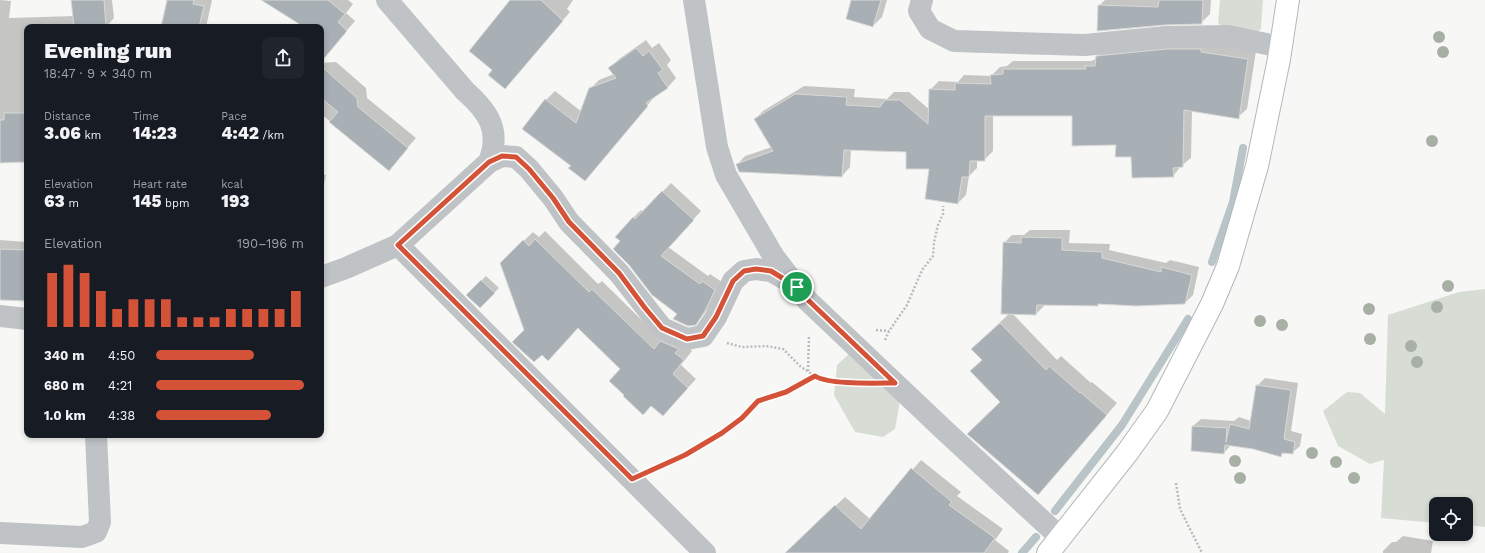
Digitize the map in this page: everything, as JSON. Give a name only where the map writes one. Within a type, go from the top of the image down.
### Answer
[{"type":"street","points":[[387,0],[465,90],[476,100],[490,120],[494,138],[494,150],[489,162]]},
{"type":"street","points":[[694,0],[717,147],[726,174],[774,257],[808,300],[895,383],[1054,545],[1127,453],[1157,411],[1208,314],[1228,266],[1257,166],[1281,47],[1288,0]]},
{"type":"street","points":[[922,0],[919,11],[930,29],[954,41],[1085,45],[1166,37],[1228,36],[1281,47]]},
{"type":"street","points":[[324,276],[398,245],[489,162],[502,156],[516,157],[534,175],[553,198],[569,222],[619,273],[662,328],[687,339],[703,336],[716,317],[733,281],[744,271],[756,269],[771,271],[797,287]]},
{"type":"street","points":[[398,245],[705,553]]},
{"type":"street","points":[[0,316],[24,319]]},
{"type":"street","points":[[0,533],[82,537],[96,532],[100,522],[96,438]]},
{"type":"path","points":[[874,364],[887,335],[908,305],[922,270],[933,256],[934,242],[943,206]]},
{"type":"path","points":[[703,336],[742,347],[766,346],[782,349],[800,366],[819,379],[841,382],[895,383]]},
{"type":"path","points":[[632,479],[685,455],[722,433],[742,418],[758,401],[786,392],[815,376]]},
{"type":"path","points":[[1176,483],[1180,509],[1202,553]]},
{"type":"shaded area","points":[[1220,0],[1263,0],[1261,28],[1249,45],[1239,43],[1218,23]]},
{"type":"shaded area","points":[[1485,289],[1485,527],[1473,526],[1473,497],[1429,497],[1429,522],[1381,518],[1384,460],[1370,464],[1338,446],[1323,411],[1347,392],[1360,393],[1385,414],[1388,315],[1459,292]]},
{"type":"shaded area","points":[[849,354],[900,401],[895,429],[883,437],[855,432],[834,395],[837,365]]},
{"type":"building","points":[[71,0],[104,0],[106,24],[74,24]]},
{"type":"building","points":[[167,0],[194,0],[193,4],[204,6],[200,24],[162,24]]},
{"type":"building","points":[[261,0],[328,0],[345,14],[338,22],[347,31],[324,58],[324,24],[299,24]]},
{"type":"building","points":[[510,0],[541,0],[563,21],[505,89],[488,75],[492,70],[469,51]]},
{"type":"building","points":[[851,0],[881,0],[873,27],[846,19]]},
{"type":"building","points":[[1159,0],[1203,0],[1202,24],[1165,25],[1097,31],[1098,5],[1158,7]]},
{"type":"building","points":[[636,48],[643,56],[649,51],[663,70],[658,73],[668,88],[646,103],[648,106],[585,181],[568,168],[571,166],[522,129],[545,99],[576,123],[589,88],[616,78],[608,68]]},
{"type":"building","points":[[1167,49],[1201,49],[1201,52],[1248,59],[1239,119],[1184,110],[1183,167],[1173,168],[1174,177],[1132,178],[1131,157],[1115,157],[1116,145],[1072,146],[1072,116],[985,116],[985,161],[970,161],[969,177],[962,177],[958,204],[925,199],[929,169],[906,169],[906,152],[844,150],[842,177],[739,172],[736,164],[773,151],[754,119],[795,94],[847,97],[846,105],[880,107],[885,100],[900,100],[928,124],[929,89],[955,90],[955,83],[991,84],[990,75],[1003,74],[1003,69],[1086,69],[1085,66],[1095,66],[1096,56]]},
{"type":"building","points":[[324,69],[357,98],[358,107],[408,148],[389,171],[329,122],[338,112],[324,100]]},
{"type":"building","points":[[4,113],[24,113],[24,162],[0,163],[0,120],[4,120]]},
{"type":"building","points":[[662,191],[694,220],[661,256],[700,284],[702,281],[715,290],[705,311],[696,325],[688,326],[673,319],[677,314],[652,295],[629,265],[613,249],[620,241],[615,237],[633,217],[635,219]]},
{"type":"building","points":[[1021,237],[1062,238],[1062,250],[1102,252],[1102,258],[1161,272],[1161,267],[1192,275],[1185,304],[1136,306],[1098,304],[1098,306],[1037,305],[1036,315],[1001,314],[1003,242],[1021,243]]},
{"type":"building","points":[[535,239],[589,292],[592,289],[654,349],[660,341],[679,349],[675,353],[684,360],[673,374],[688,388],[663,416],[651,406],[643,415],[623,396],[624,395],[609,381],[620,369],[578,328],[548,361],[542,355],[534,362],[512,342],[524,330],[500,263],[523,240],[529,246]]},
{"type":"building","points":[[0,249],[24,250],[24,301],[0,300]]},
{"type":"building","points":[[481,280],[495,293],[480,308],[466,295]]},
{"type":"building","points":[[1000,323],[1046,370],[1049,366],[1107,415],[1038,495],[967,434],[1000,402],[970,371],[982,360],[971,349]]},
{"type":"building","points":[[1256,385],[1291,390],[1284,439],[1295,442],[1293,454],[1282,453],[1281,457],[1253,449],[1225,445],[1224,454],[1191,451],[1192,426],[1227,428],[1226,442],[1230,424],[1249,429]]},
{"type":"building","points":[[911,468],[952,502],[949,505],[995,538],[984,553],[785,553],[835,505],[861,529]]},
{"type":"waterway","points":[[1212,262],[1233,202],[1243,148]]},
{"type":"waterway","points":[[1055,511],[1122,425],[1188,319]]},
{"type":"waterway","points":[[1022,553],[1036,537]]},
{"type":"route","points":[[502,156],[516,157],[529,169],[553,198],[569,222],[619,273],[662,328],[687,339],[703,336],[716,317],[733,281],[744,271],[756,269],[771,271],[797,287],[808,300],[895,383],[841,382],[819,379],[815,376],[786,392],[758,401],[742,418],[722,433],[685,455],[632,479],[398,245],[489,162],[502,156]]}]
